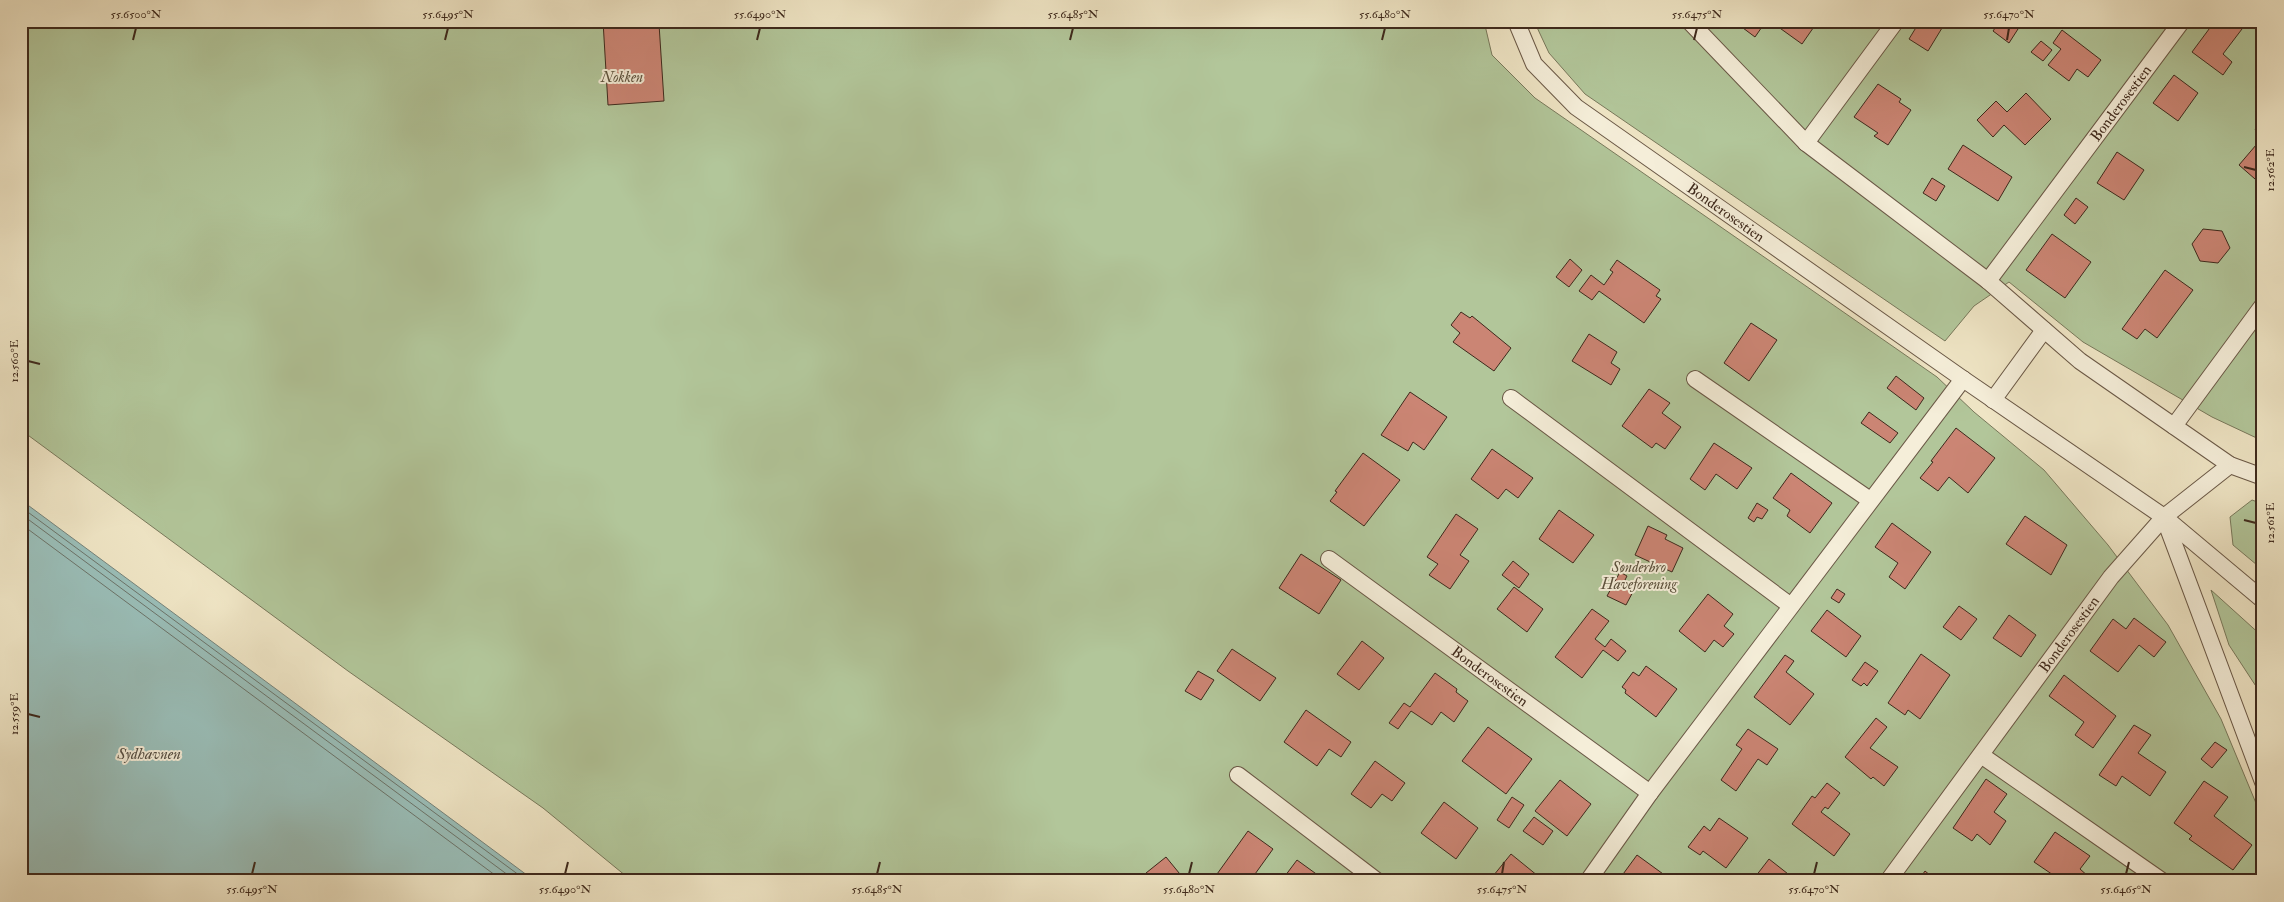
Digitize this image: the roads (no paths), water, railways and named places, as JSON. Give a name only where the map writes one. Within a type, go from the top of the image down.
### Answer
[{"type":"lane","name":"Bonderosestien","points":[[1516,21],[1534,64],[1576,107],[1962,379],[2164,517],[2263,600]]},
{"type":"lane","points":[[1689,21],[1806,143],[1988,281],[2080,361],[2230,465],[2263,476]]},
{"type":"lane","points":[[1806,143],[1896,21]]},
{"type":"lane","name":"Bonderosestien","points":[[1988,281],[2182,21]]},
{"type":"lane","points":[[2174,426],[2263,305]]},
{"type":"lane","points":[[1993,400],[2044,330]]},
{"type":"lane","points":[[1695,379],[1870,500]]},
{"type":"lane","points":[[1588,881],[1650,793],[1962,379]]},
{"type":"lane","points":[[1512,398],[1791,606]]},
{"type":"lane","name":"Bonderosestien","points":[[1888,881],[2111,577],[2164,517],[2230,465]]},
{"type":"lane","points":[[2164,517],[2263,782]]},
{"type":"lane","name":"Bonderosestien","points":[[1329,559],[1650,793]]},
{"type":"lane","points":[[1981,755],[2162,881]]},
{"type":"lane","points":[[1238,775],[1377,881]]},
{"type":"water","name":"Sydhavnen","points":[[21,500],[535,881],[21,881]]},
{"type":"park label","name":"Nokken","points":[[622,77]]},
{"type":"park label","name":"Sønderbro Haveforening","points":[[1639,576]]}]
